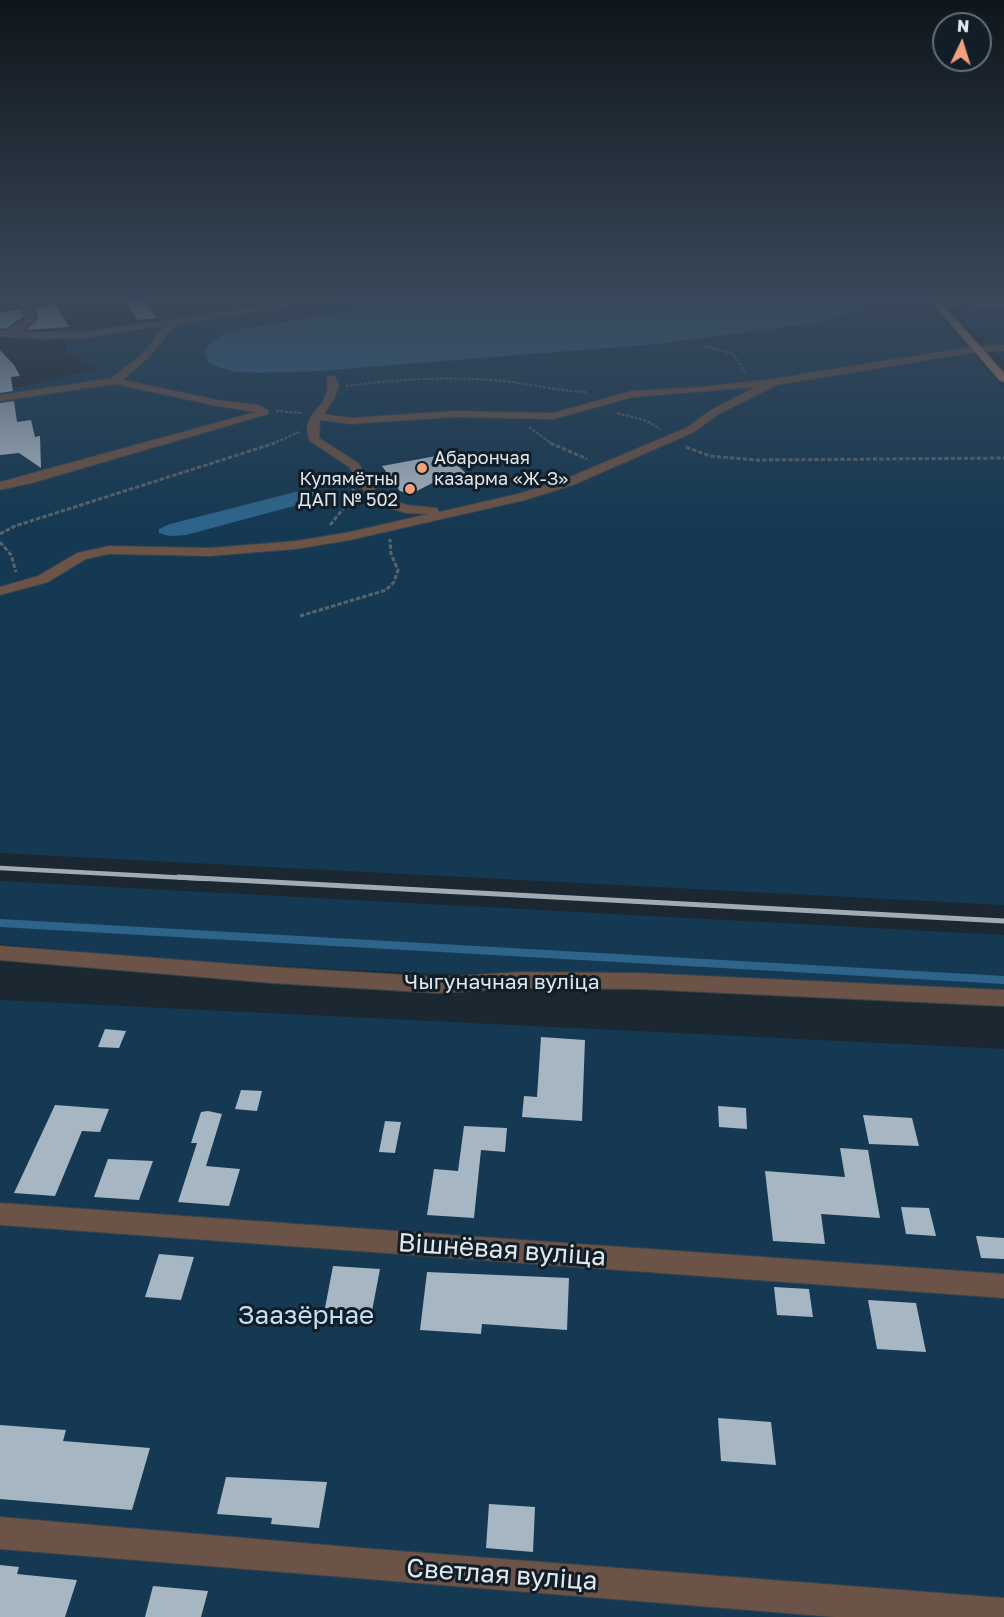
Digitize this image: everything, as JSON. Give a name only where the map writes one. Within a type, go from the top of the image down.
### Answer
[{"type":"street","points":[[115,381],[123,374]]},
{"type":"street","points":[[314,420],[351,421],[454,414],[554,416],[622,396],[773,382],[819,374]]},
{"type":"street","points":[[0,398],[115,381],[217,403],[258,408],[264,412],[255,417],[215,425],[0,486]]},
{"type":"street","points":[[0,591],[43,579],[82,556],[109,550],[210,552],[296,545],[413,522],[546,490],[690,430],[715,412],[773,382]]},
{"type":"street","points":[[333,383],[331,398],[314,420],[314,439],[346,458],[360,473],[371,493],[380,500],[398,507],[421,511],[463,510]]},
{"type":"street","name":"Чыгуначная вуліца","points":[[0,953],[438,986],[520,980],[640,981],[1004,998]]},
{"type":"street","name":"Вішнёвая вуліца","points":[[0,1215],[1004,1286]]},
{"type":"street","name":"Светлая вуліца","points":[[0,1533],[361,1564],[1004,1614]]},
{"type":"path","points":[[752,374],[773,382]]},
{"type":"path","points":[[333,383],[442,377],[505,381],[552,390],[622,396]]},
{"type":"path","points":[[586,407],[647,421],[694,451],[730,458],[823,460],[1004,458]]},
{"type":"path","points":[[264,412],[295,412],[314,420]]},
{"type":"path","points":[[529,417],[529,426],[539,437],[605,467]]},
{"type":"path","points":[[0,534],[15,526],[269,446],[314,420]]},
{"type":"path","points":[[296,545],[333,522],[343,509],[351,492],[366,484]]},
{"type":"path","points":[[300,616],[386,590],[395,582],[399,573],[398,564],[388,546],[390,538],[396,530],[413,522]]},
{"type":"path","points":[[0,542],[11,555],[19,586]]},
{"type":"green space","points":[[72,374],[991,374],[1004,389],[1004,905],[0,853],[0,387],[19,387]]},
{"type":"green space","points":[[0,881],[1004,935],[1004,992],[553,973],[433,974],[180,961],[0,944]]},
{"type":"green space","name":"Заазёрнае","points":[[0,1000],[1004,1049],[1004,1617],[0,1617]]},
{"type":"shaded area","points":[[315,489],[323,493],[322,496],[305,503],[186,535],[169,536],[159,533],[159,529],[170,524],[299,491]]},
{"type":"building","points":[[0,374],[19,374],[11,377],[13,391],[0,393]]},
{"type":"building","points":[[14,401],[17,422],[31,420],[35,437],[40,436],[41,468],[19,453],[0,455],[0,403]]},
{"type":"building","name":"Абарончая казарма «Ж-З»","points":[[447,454],[476,484],[452,488],[442,478],[411,494],[400,491],[382,466]]},
{"type":"building","points":[[105,1029],[126,1031],[119,1048],[98,1047]]},
{"type":"building","points":[[541,1037],[585,1040],[582,1121],[522,1117],[524,1096],[537,1097]]},
{"type":"building","points":[[241,1090],[262,1091],[257,1111],[235,1109]]},
{"type":"building","points":[[55,1105],[109,1109],[100,1132],[82,1131],[55,1196],[14,1193]]},
{"type":"building","points":[[718,1106],[746,1108],[747,1129],[719,1127]]},
{"type":"building","points":[[201,1112],[222,1114],[206,1166],[240,1169],[229,1206],[178,1202],[197,1143],[191,1143]]},
{"type":"building","points":[[863,1115],[912,1118],[919,1146],[869,1144]]},
{"type":"building","points":[[385,1121],[401,1122],[395,1153],[379,1152]]},
{"type":"building","points":[[464,1126],[507,1128],[505,1152],[481,1150],[474,1218],[427,1215],[434,1169],[458,1171]]},
{"type":"building","points":[[840,1148],[868,1150],[880,1218],[821,1214],[825,1244],[773,1241],[765,1171],[845,1177]]},
{"type":"building","points":[[108,1159],[153,1161],[139,1200],[94,1197]]},
{"type":"building","points":[[901,1207],[929,1208],[936,1236],[906,1234]]},
{"type":"building","points":[[976,1236],[1004,1238],[1004,1259],[981,1258]]},
{"type":"building","points":[[159,1254],[194,1257],[181,1300],[145,1297]]},
{"type":"building","points":[[333,1266],[380,1269],[372,1311],[325,1308]]},
{"type":"building","points":[[427,1272],[569,1278],[567,1330],[482,1324],[481,1334],[420,1330]]},
{"type":"building","points":[[774,1287],[809,1289],[813,1317],[777,1315]]},
{"type":"building","points":[[868,1300],[916,1303],[926,1352],[877,1349]]},
{"type":"building","points":[[718,1418],[771,1422],[776,1465],[721,1461]]},
{"type":"building","points":[[0,1425],[66,1430],[63,1441],[150,1448],[132,1510],[0,1499]]},
{"type":"building","points":[[226,1477],[327,1482],[319,1528],[271,1524],[272,1518],[217,1514]]},
{"type":"building","points":[[489,1504],[535,1507],[533,1552],[486,1548]]},
{"type":"building","points":[[0,1565],[19,1567],[17,1574],[77,1580],[65,1617],[0,1617]]},
{"type":"building","points":[[153,1586],[208,1591],[201,1617],[145,1617]]},
{"type":"waterway","points":[[0,923],[1004,980]]},
{"type":"railway","points":[[0,868],[207,879]]},
{"type":"railway","points":[[178,877],[1004,921]]},
{"type":"place","name":"Абарончая казарма «Ж-З»","points":[[422,468]]},
{"type":"place","name":"Кулямётны ДАП № 502","points":[[410,489]]}]
